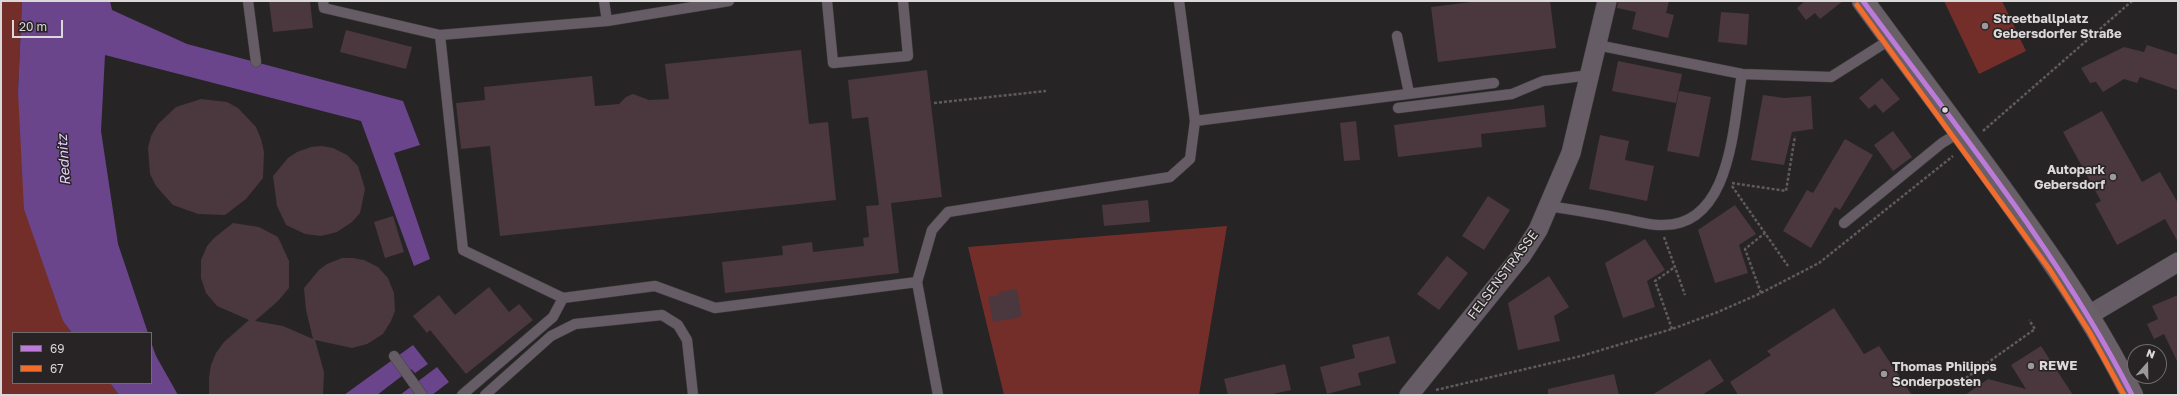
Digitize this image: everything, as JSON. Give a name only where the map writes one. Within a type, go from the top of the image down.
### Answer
[{"type":"main road","points":[[1863,1],[1964,137],[2089,316],[2132,395]]},
{"type":"street","name":"FELSENSTRASSE","points":[[1411,392],[1522,255],[1538,230],[1571,153],[1607,1]]},
{"type":"street","points":[[2089,316],[2178,262]]},
{"type":"lane","points":[[248,1],[256,62]]},
{"type":"lane","points":[[323,1],[324,8],[440,35],[607,20],[729,1]]},
{"type":"lane","points":[[604,1],[607,20]]},
{"type":"lane","points":[[827,1],[833,63],[908,56],[903,1]]},
{"type":"lane","points":[[938,395],[917,282],[932,230],[948,212],[1170,177],[1190,159],[1195,121],[1179,1]]},
{"type":"lane","points":[[440,35],[463,250],[564,298],[655,286],[715,308],[917,282]]},
{"type":"lane","points":[[1397,36],[1409,94]]},
{"type":"lane","points":[[1597,45],[1742,74],[1831,77],[1891,40]]},
{"type":"lane","points":[[1549,206],[1660,225],[1682,223],[1699,213],[1711,202],[1726,170],[1742,74]]},
{"type":"lane","points":[[1398,108],[1512,94],[1543,81],[1590,75]]},
{"type":"lane","points":[[1195,121],[1494,83]]},
{"type":"lane","points":[[1844,223],[1942,143],[1964,137]]},
{"type":"lane","points":[[462,395],[552,317],[564,298]]},
{"type":"lane","points":[[486,395],[551,336],[575,324],[662,315],[678,325],[687,340],[693,395]]},
{"type":"lane","points":[[394,356],[422,395]]},
{"type":"path","points":[[1411,392],[1431,392],[1581,356],[1672,329],[1718,312],[1761,293],[1819,263],[1964,137],[2132,1]]},
{"type":"path","points":[[934,103],[1046,91]]},
{"type":"path","points":[[1788,266],[1729,182],[1786,192],[1795,136]]},
{"type":"path","points":[[1660,225],[1685,295]]},
{"type":"path","points":[[1761,293],[1745,249],[1765,233]]},
{"type":"path","points":[[1672,329],[1655,281],[1675,267]]},
{"type":"path","points":[[1966,378],[2035,329],[2029,320]]},
{"type":"shaded area","points":[[1,1],[22,1],[18,92],[63,321],[71,332],[12,332],[12,384],[111,384],[119,395],[1,395]]},
{"type":"shaded area","name":"Streetballplatz Gebersdorfer Straße","points":[[1944,1],[2002,1],[2026,51],[1979,74]]},
{"type":"shaded area","points":[[1227,226],[1199,395],[1004,395],[968,247]]},
{"type":"water","name":"Rednitz","points":[[22,1],[110,1],[112,10],[187,44],[403,101],[420,145],[394,153],[430,259],[414,266],[361,121],[105,55],[101,131],[118,244],[148,332],[71,332],[63,321],[24,209],[18,92]]},
{"type":"water","points":[[152,345],[156,356],[178,395],[119,395],[111,384],[152,384]]},
{"type":"water","points":[[413,345],[428,364],[415,373],[411,369],[377,395],[344,395]]},
{"type":"water","points":[[437,367],[449,382],[432,395],[400,395]]},
{"type":"building","points":[[269,1],[310,1],[313,28],[273,32]]},
{"type":"building","points":[[1480,1],[1550,1],[1556,48],[1438,62],[1431,7]]},
{"type":"building","points":[[1618,1],[1669,1],[1666,13],[1674,15],[1668,38],[1632,29],[1636,12],[1617,8]]},
{"type":"building","points":[[1805,1],[1843,1],[1820,19],[1815,13],[1806,20],[1797,8]]},
{"type":"building","points":[[1721,12],[1749,14],[1747,45],[1718,42]]},
{"type":"building","points":[[346,30],[412,47],[406,69],[340,52]]},
{"type":"building","points":[[2147,45],[2178,55],[2178,90],[2140,77],[2137,83],[2124,79],[2103,92],[2096,82],[2090,83],[2081,68],[2124,47],[2144,52]]},
{"type":"building","points":[[801,50],[809,124],[828,122],[836,200],[500,236],[490,146],[461,149],[456,103],[485,100],[484,87],[592,76],[595,106],[619,104],[626,97],[633,94],[649,100],[669,99],[665,64]]},
{"type":"building","points":[[1618,61],[1682,74],[1676,103],[1612,91]]},
{"type":"building","points":[[927,70],[942,197],[891,203],[899,273],[725,293],[722,262],[783,255],[782,246],[812,242],[813,252],[864,246],[863,238],[869,237],[866,206],[879,205],[868,117],[852,119],[848,80]]},
{"type":"building","points":[[1882,78],[1900,99],[1883,113],[1875,104],[1869,109],[1859,98]]},
{"type":"building","points":[[1679,91],[1711,97],[1699,157],[1667,151]]},
{"type":"building","points":[[1763,95],[1784,98],[1811,96],[1813,129],[1792,132],[1784,165],[1751,160]]},
{"type":"building","points":[[201,99],[227,102],[238,108],[256,127],[264,152],[263,178],[246,199],[225,215],[198,214],[173,205],[156,186],[150,174],[148,148],[151,136],[158,124],[176,107]]},
{"type":"building","points":[[1544,105],[1546,127],[1481,134],[1482,147],[1398,157],[1394,125]]},
{"type":"building","name":"Autopark Gebersdorf","points":[[2102,111],[2142,182],[2160,172],[2178,203],[2178,242],[2165,219],[2117,245],[2095,204],[2101,201],[2063,132]]},
{"type":"building","points":[[1356,121],[1360,160],[1344,161],[1340,123]]},
{"type":"building","points":[[1893,131],[1912,157],[1893,171],[1874,145]]},
{"type":"building","points":[[1600,135],[1629,141],[1625,160],[1654,166],[1647,201],[1589,189]]},
{"type":"building","points":[[1845,139],[1873,155],[1840,210],[1835,207],[1811,248],[1783,231],[1807,190],[1813,193]]},
{"type":"building","points":[[322,146],[333,148],[347,155],[358,166],[365,189],[360,213],[352,222],[337,232],[321,236],[305,234],[286,225],[277,206],[273,176],[288,158],[297,152],[311,147]]},
{"type":"building","points":[[1488,196],[1510,210],[1484,250],[1462,236]]},
{"type":"building","points":[[1148,200],[1150,222],[1104,226],[1102,205]]},
{"type":"building","points":[[1735,205],[1756,234],[1739,245],[1748,273],[1715,283],[1698,230]]},
{"type":"building","points":[[393,216],[404,252],[385,258],[374,222]]},
{"type":"building","points":[[233,223],[259,227],[278,237],[289,261],[289,288],[278,301],[255,321],[283,326],[313,339],[306,310],[304,288],[319,270],[327,264],[342,258],[353,258],[364,260],[378,267],[388,278],[394,293],[395,311],[383,334],[367,344],[352,348],[315,340],[324,372],[323,395],[209,395],[211,365],[216,353],[224,342],[249,320],[217,306],[206,293],[201,278],[201,260],[207,246],[214,238]]},
{"type":"building","points":[[1645,239],[1665,270],[1647,281],[1655,307],[1623,318],[1605,263]]},
{"type":"building","points":[[1447,256],[1468,273],[1439,310],[1417,294]]},
{"type":"building","points":[[1549,276],[1569,307],[1554,316],[1560,341],[1518,350],[1508,303]]},
{"type":"building","points":[[489,287],[509,312],[519,304],[533,320],[466,374],[430,330],[427,333],[413,316],[439,295],[455,315]]},
{"type":"building","points":[[1017,289],[1022,317],[993,322],[988,297],[999,295],[999,292]]},
{"type":"building","points":[[2178,295],[2178,363],[2164,334],[2154,339],[2147,324],[2158,319],[2152,306]]},
{"type":"building","points":[[1834,308],[1864,354],[1879,346],[1912,395],[1738,395],[1730,382],[1771,355],[1767,351]]},
{"type":"building","points":[[1389,336],[1396,363],[1358,373],[1361,385],[1327,394],[1320,367],[1355,358],[1352,345]]},
{"type":"building","points":[[2041,346],[2073,395],[1965,395],[1988,379],[2026,389],[2011,365]]},
{"type":"building","points":[[1710,359],[1724,381],[1702,395],[1652,395]]},
{"type":"building","points":[[1285,364],[1291,390],[1268,395],[1228,395],[1224,379]]},
{"type":"building","points":[[1614,374],[1619,395],[1548,395],[1548,389]]},
{"type":"transit line","name":"69","points":[[1863,1],[2006,193],[2040,242],[2104,343],[2132,395]]},
{"type":"transit line","name":"67","points":[[1857,5],[2050,270],[2090,333],[2124,395]]},
{"type":"place","name":"Streetballplatz Gebersdorfer Straße","points":[[1985,26]]},
{"type":"place","name":"Autopark Gebersdorf","points":[[2113,177]]},
{"type":"place","name":"REWE","points":[[2031,366]]},
{"type":"place","name":"Thomas Philipps Sonderposten","points":[[1884,374]]}]
